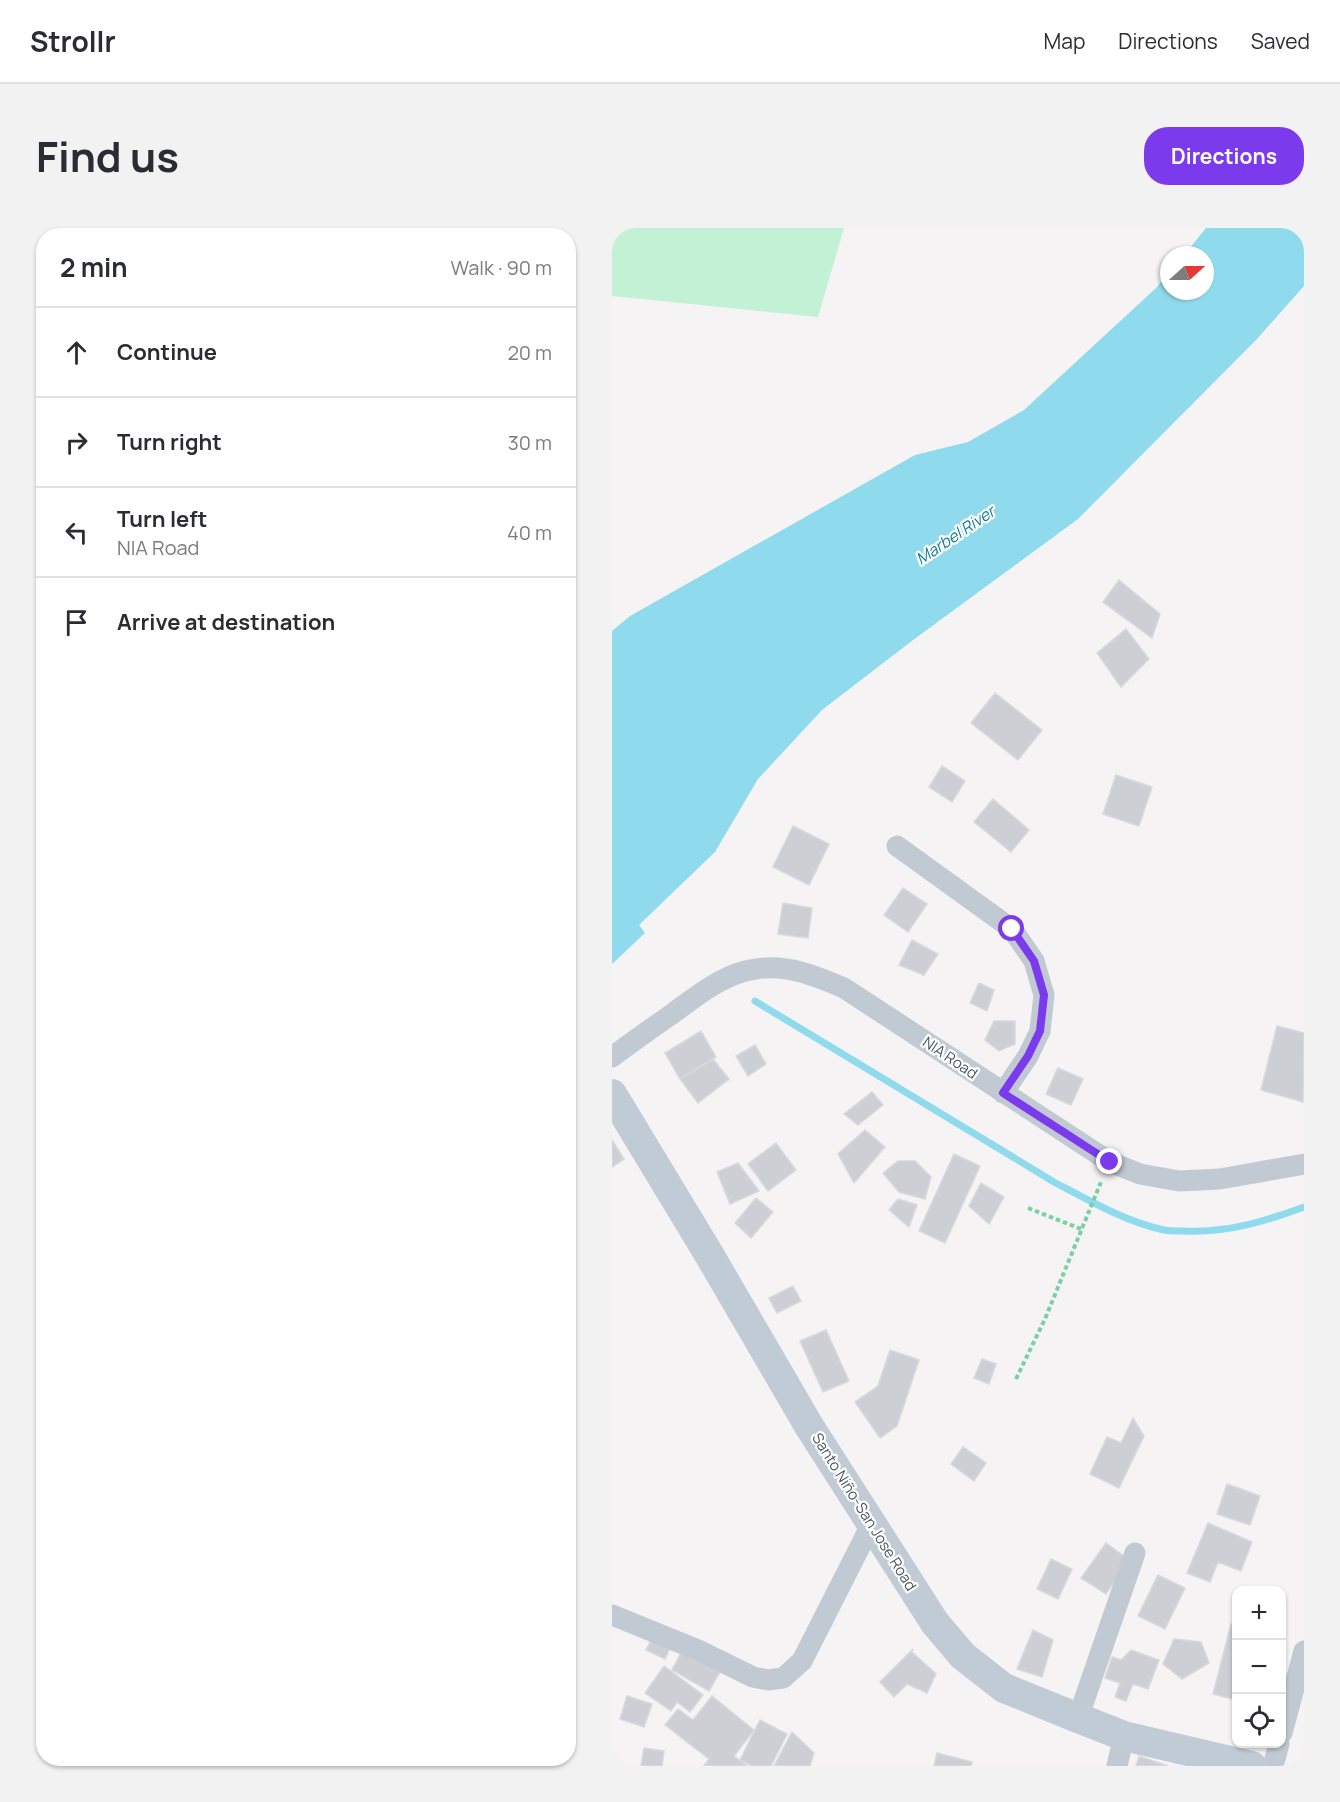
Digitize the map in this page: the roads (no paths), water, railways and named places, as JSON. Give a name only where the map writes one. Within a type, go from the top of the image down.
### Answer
[{"type":"main road","name":"Santo Niño-San Jose Road","points":[[612,1094],[809,1426],[934,1623],[963,1656],[1004,1688],[1124,1736],[1252,1766]]},
{"type":"street","points":[[897,846],[1012,929],[1034,961],[1044,995],[1040,1031],[1028,1056],[1003,1093]]},
{"type":"street","name":"NIA Road","points":[[612,1057],[708,988],[735,975],[756,969],[783,969],[814,974],[844,988],[1110,1162],[1140,1173],[1179,1181],[1220,1179],[1304,1164]]},
{"type":"street","points":[[612,1615],[698,1650],[753,1677],[768,1680],[783,1678],[801,1660],[871,1525]]},
{"type":"street","points":[[1078,1718],[1135,1553]]},
{"type":"street","points":[[1286,1716],[1304,1651]]},
{"type":"street","points":[[1117,1766],[1124,1736]]},
{"type":"street","points":[[1273,1766],[1278,1748]]},
{"type":"water","name":"Marbel River","points":[[1206,228],[1304,228],[1304,286],[1256,340],[1078,519],[822,710],[758,779],[715,852],[639,925],[645,933],[612,964],[612,631],[630,616],[915,455],[968,442],[1024,410],[1160,283],[1160,300],[1214,300],[1214,246],[1191,246]]},
{"type":"waterway","points":[[755,1001],[1054,1182],[1136,1222],[1166,1230],[1215,1230],[1259,1222],[1304,1207]]}]
